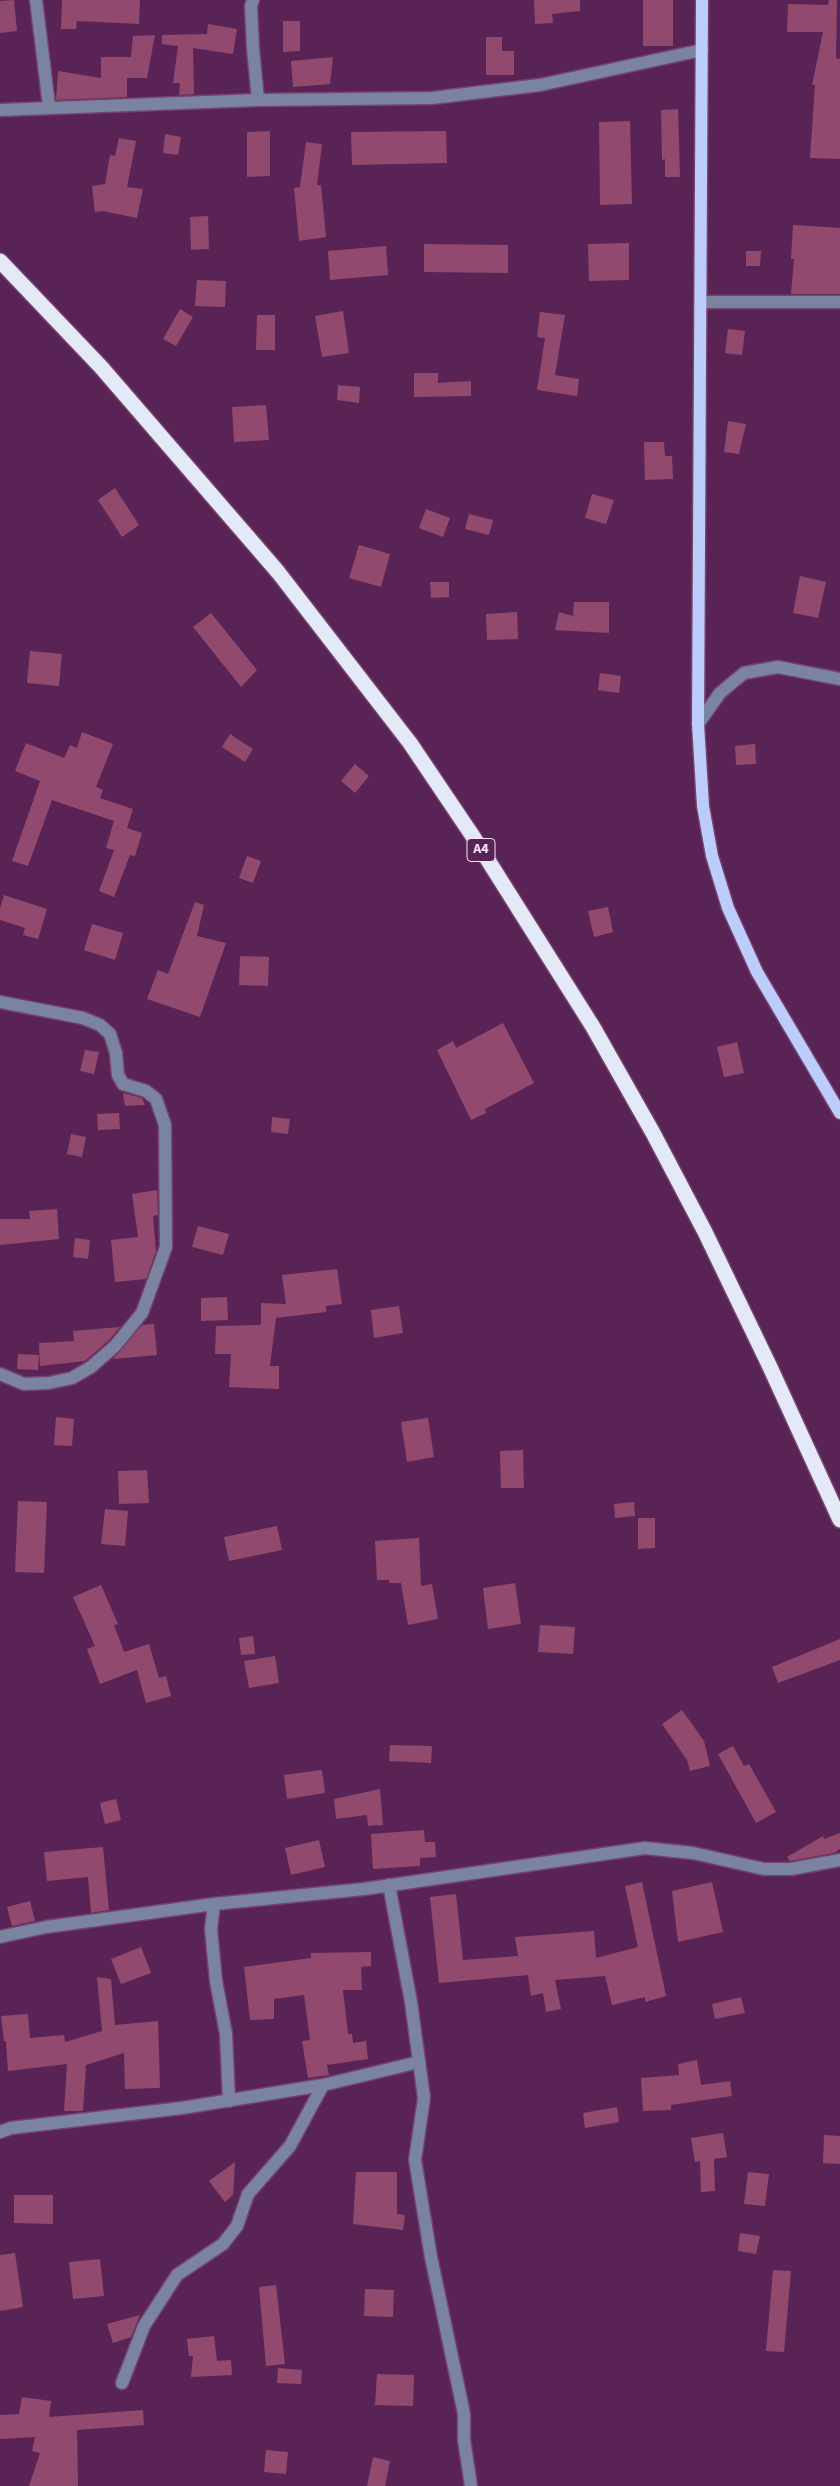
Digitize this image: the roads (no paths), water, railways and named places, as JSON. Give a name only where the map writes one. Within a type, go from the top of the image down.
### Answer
[{"type":"highway","name":"A4","points":[[0,261],[102,367],[278,572],[410,743],[469,830],[593,1027],[653,1133],[705,1232],[770,1366],[840,1520]]},
{"type":"main road","points":[[702,0],[698,724],[703,806],[712,856],[728,908],[757,972],[834,1093],[840,1113]]},
{"type":"street","points":[[36,0],[49,106]]},
{"type":"street","points":[[253,0],[251,6],[252,40],[258,100]]},
{"type":"street","points":[[0,110],[49,106],[258,100],[432,98],[540,85],[702,50]]},
{"type":"street","points":[[701,302],[840,302]]},
{"type":"street","points":[[698,724],[720,693],[744,673],[778,667],[840,679]]},
{"type":"street","points":[[0,1002],[83,1018],[100,1025],[110,1034],[116,1053],[118,1075],[123,1084],[146,1091],[156,1099],[165,1125],[166,1238],[166,1247],[142,1313],[115,1346],[91,1367],[72,1378],[49,1383],[24,1384],[0,1374]]},
{"type":"street","points":[[0,1937],[46,1928],[214,1904],[389,1885],[645,1848],[693,1852],[764,1869],[791,1869],[840,1860]]},
{"type":"street","points":[[389,1885],[424,2098],[415,2160],[431,2257],[464,2414],[464,2440],[471,2486]]},
{"type":"street","points":[[214,1904],[211,1929],[216,1981],[226,2034],[229,2101]]},
{"type":"street","points":[[0,2132],[11,2128],[229,2101],[323,2085],[419,2062]]},
{"type":"street","points":[[122,2383],[144,2326],[177,2275],[223,2244],[237,2226],[248,2194],[290,2146],[323,2085]]}]
